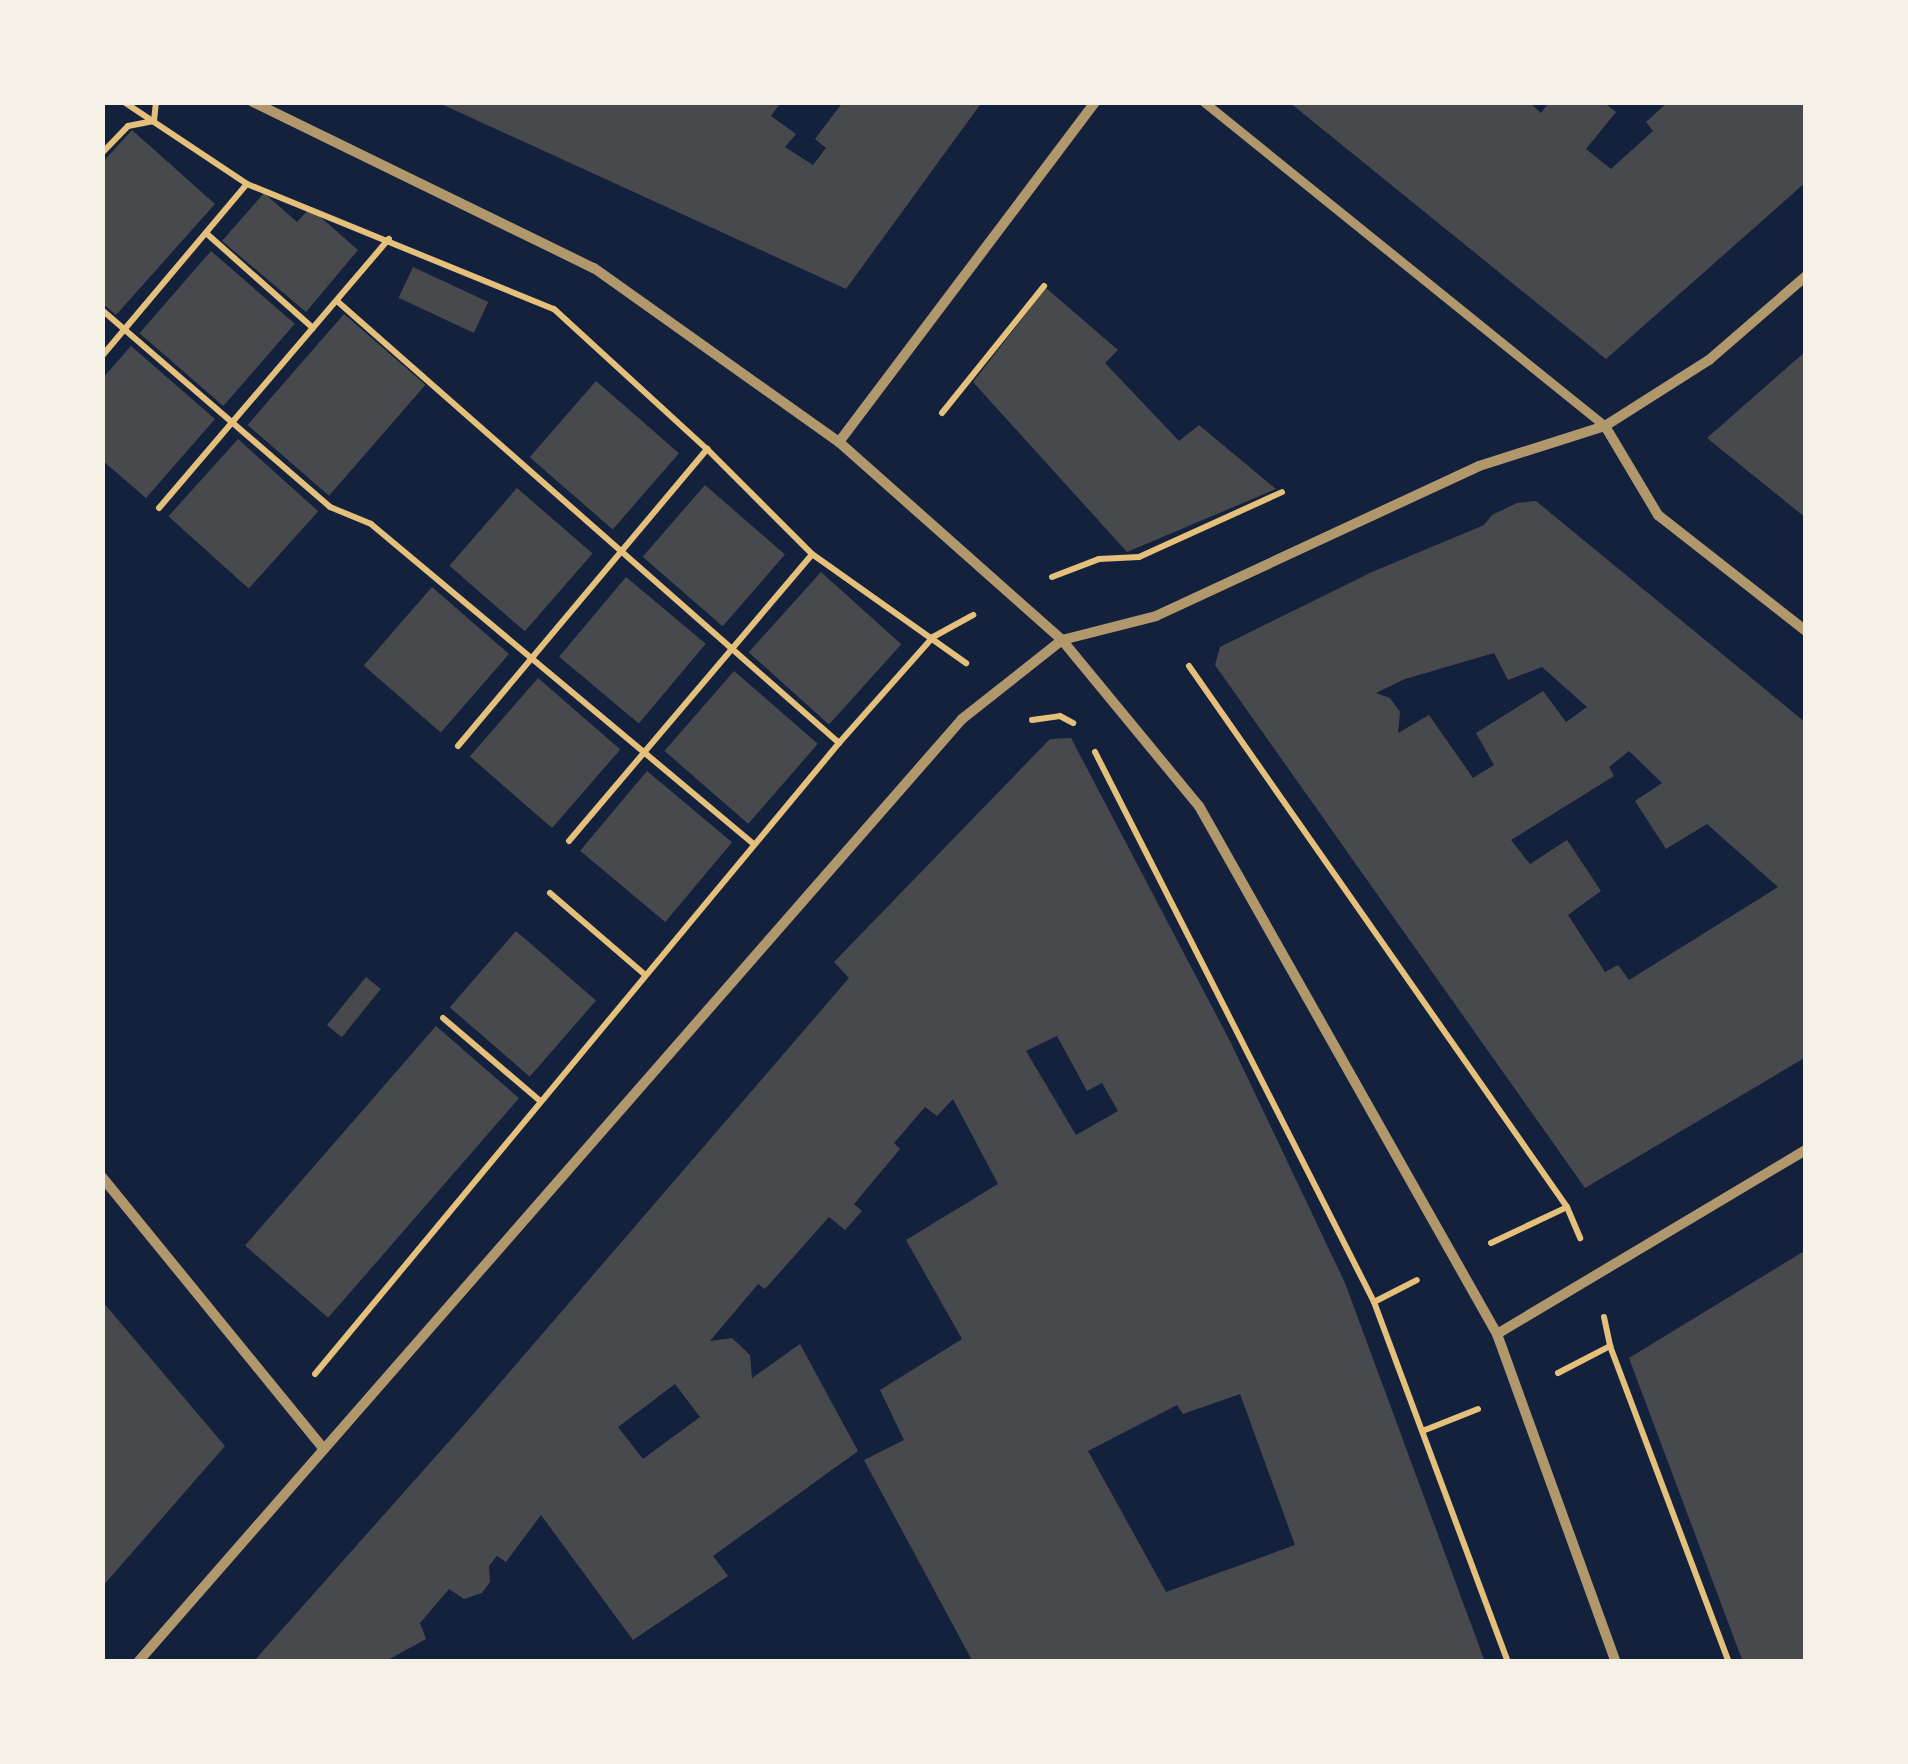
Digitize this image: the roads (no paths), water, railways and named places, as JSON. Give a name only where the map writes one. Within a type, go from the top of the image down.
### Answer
[{"type":"street","points":[[253,102],[594,268],[839,442],[1062,640],[1199,806],[1496,1334],[1616,1662]]},
{"type":"street","points":[[839,442],[1095,102]]},
{"type":"street","points":[[1204,102],[1605,426],[1658,515],[1806,631]]},
{"type":"street","points":[[138,1662],[962,718],[1062,640],[1156,616],[1478,466],[1605,426],[1709,360],[1806,276]]},
{"type":"street","points":[[1496,1334],[1806,1150]]},
{"type":"street","points":[[102,1177],[323,1448]]}]
